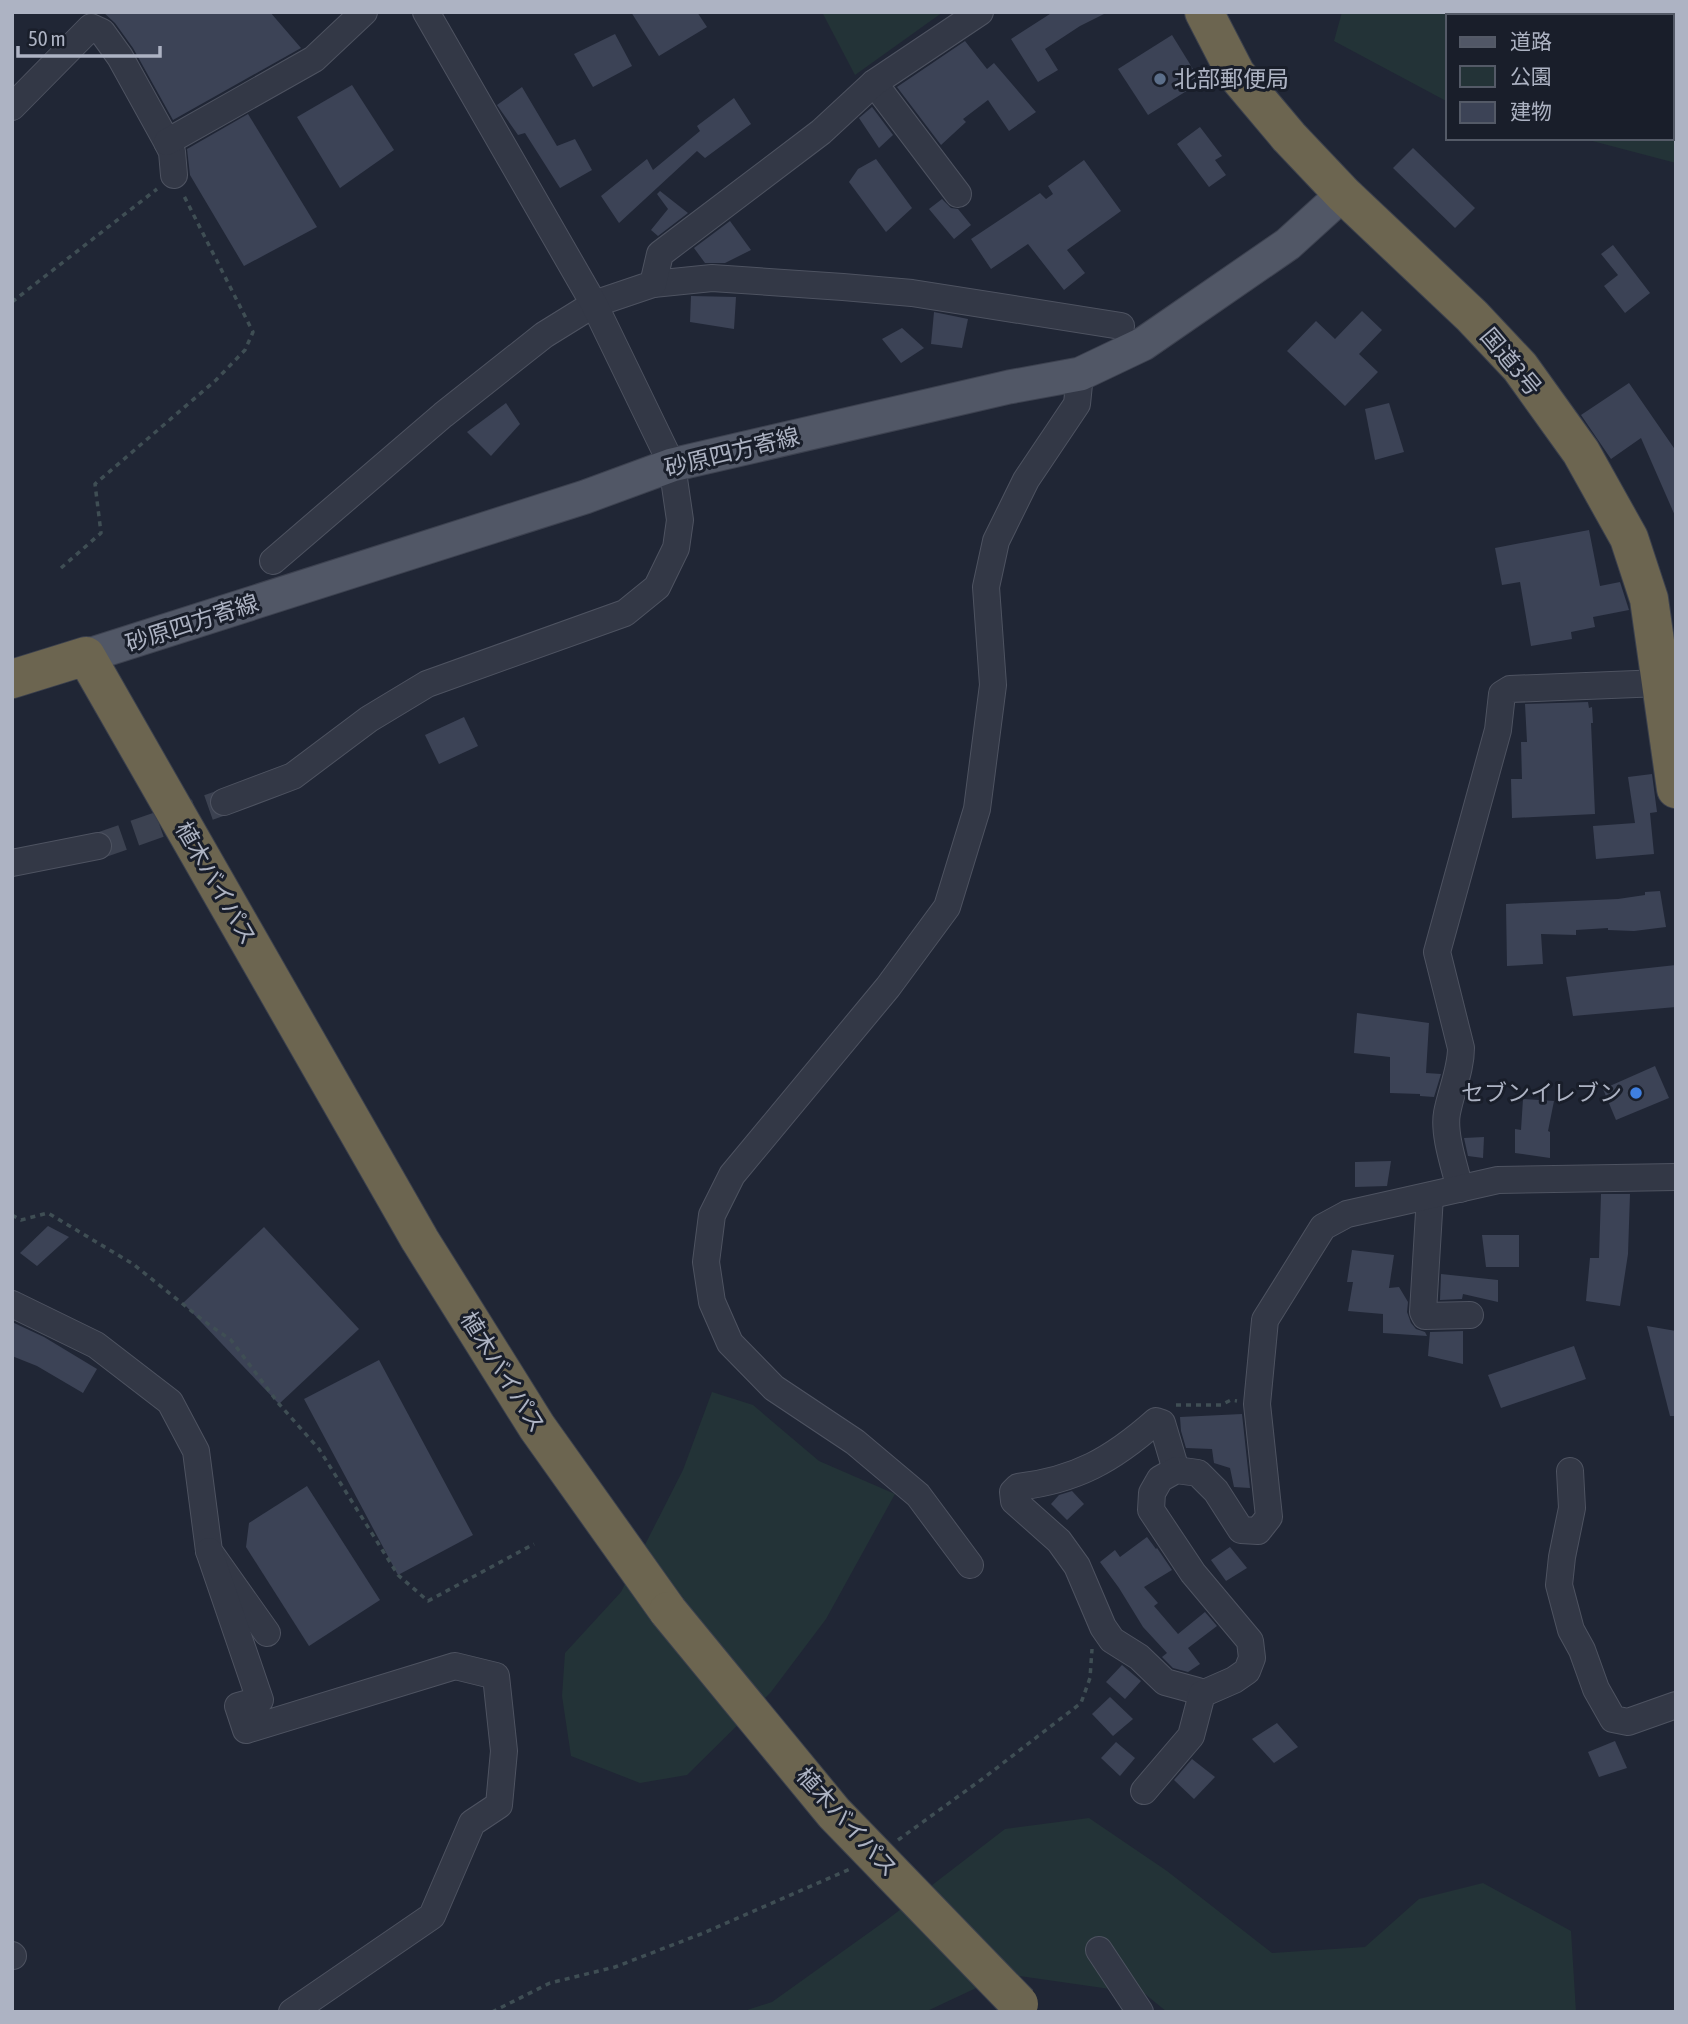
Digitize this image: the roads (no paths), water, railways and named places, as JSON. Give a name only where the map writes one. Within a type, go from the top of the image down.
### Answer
[{"type":"highway","name":"国道3号","points":[[1204,12],[1236,74],[1289,137],[1343,194],[1472,316],[1520,367],[1581,452],[1629,538],[1649,599],[1676,789]]},
{"type":"highway","points":[[12,680],[86,656]]},
{"type":"highway","name":"植木バイパス","points":[[86,656],[420,1240],[537,1427],[668,1611],[834,1813],[1023,2008]]},
{"type":"main road","name":"砂原四方寄線","points":[[86,656],[585,497],[672,465],[1009,387],[1080,374],[1143,344],[1288,244],[1343,194]]},
{"type":"street","points":[[167,142],[314,59],[364,12]]},
{"type":"street","points":[[224,802],[293,776],[369,719],[427,684],[625,613],[657,587],[676,548],[680,520],[672,465],[594,304],[426,12]]},
{"type":"street","points":[[653,284],[660,254],[821,132],[874,82],[980,12]]},
{"type":"street","points":[[12,107],[92,27],[102,32],[120,57],[172,152],[174,175]]},
{"type":"street","points":[[874,82],[958,194]]},
{"type":"street","points":[[273,561],[443,415],[544,334],[594,304],[653,284],[712,278],[912,293],[1121,327]]},
{"type":"street","points":[[970,1565],[918,1495],[855,1441],[774,1388],[730,1342],[712,1301],[706,1262],[712,1215],[732,1175],[888,987],[947,907],[977,810],[993,685],[986,587],[996,541],[1026,480],[1077,404],[1080,374]]},
{"type":"street","points":[[1460,1189],[1449,1143],[1446,1115],[1461,1058],[1461,1048],[1437,952],[1498,730],[1502,694],[1510,690],[1661,683]]},
{"type":"street","points":[[12,863],[99,846]]},
{"type":"street","points":[[1202,1694],[1247,1671],[1252,1658],[1250,1642],[1193,1573],[1150,1510],[1152,1493],[1160,1479],[1176,1470],[1198,1473],[1216,1491],[1241,1530],[1258,1531],[1269,1517],[1257,1404],[1265,1320],[1323,1227],[1347,1213],[1498,1180],[1676,1177]]},
{"type":"street","points":[[1430,1196],[1423,1312],[1425,1316],[1470,1315]]},
{"type":"street","points":[[12,1304],[96,1345],[170,1402],[196,1451],[209,1551],[260,1700],[238,1706],[246,1730],[455,1667],[496,1676],[504,1751],[499,1805],[472,1823],[432,1916],[292,2012]]},
{"type":"street","points":[[1176,1470],[1162,1423],[1156,1421],[1130,1445],[1077,1475],[1039,1485],[1018,1487],[1013,1492],[1014,1501],[1059,1541],[1077,1566],[1103,1627],[1112,1640],[1139,1657],[1165,1682],[1202,1694]]},
{"type":"street","points":[[1570,1471],[1572,1508],[1559,1585],[1570,1630],[1582,1650],[1596,1689],[1613,1719],[1628,1722],[1676,1705]]},
{"type":"street","points":[[209,1551],[267,1633]]},
{"type":"street","points":[[1143,1791],[1191,1736],[1202,1694]]},
{"type":"street","points":[[1099,1950],[1140,2012]]},
{"type":"tunnel","points":[[98,846],[224,802]]},
{"type":"place","name":"北部郵便局","points":[[1160,79]]},
{"type":"place","name":"セブンイレブン","points":[[1636,1093]]}]
